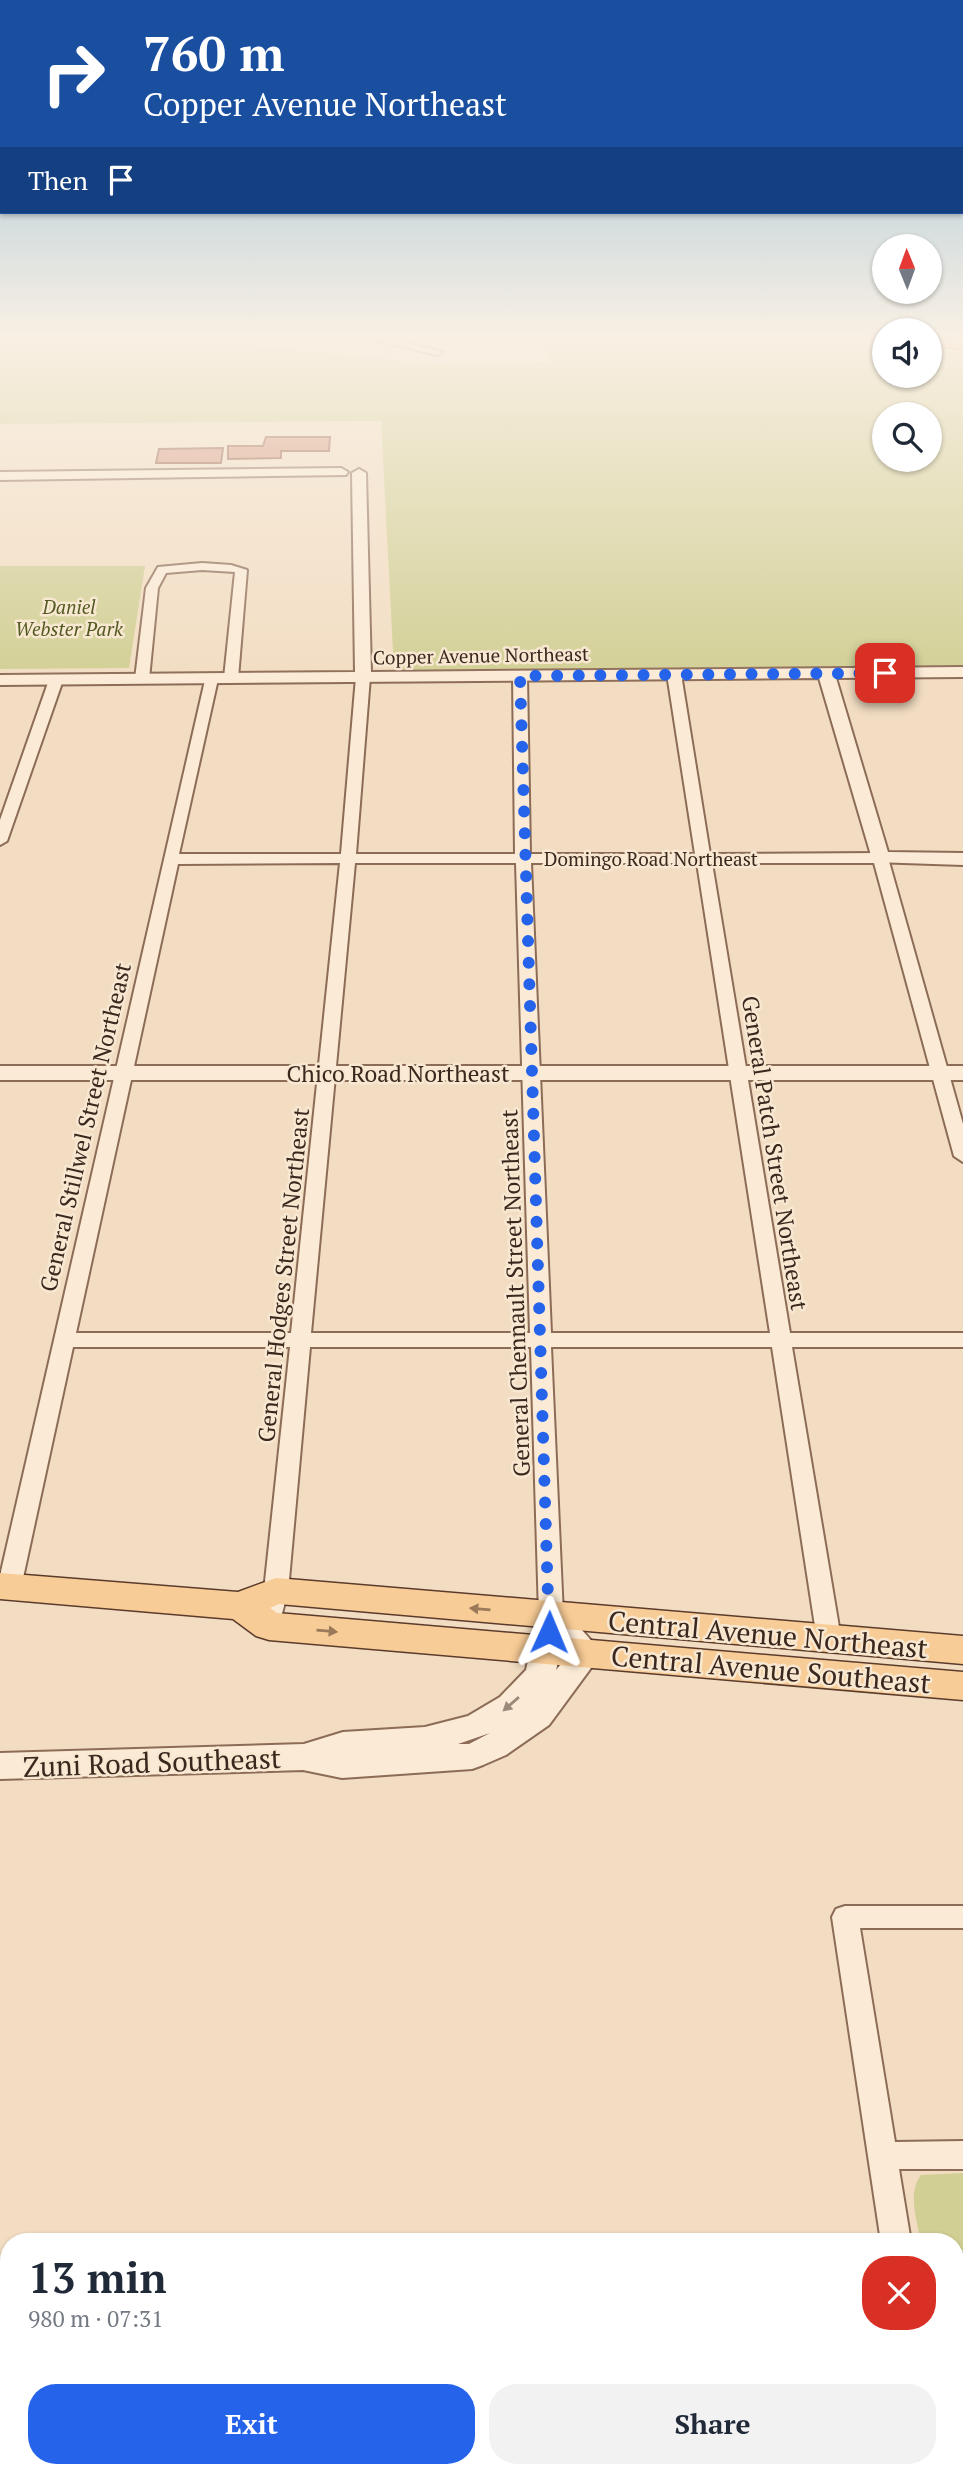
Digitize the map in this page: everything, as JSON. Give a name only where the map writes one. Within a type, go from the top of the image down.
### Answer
[{"type":"main road","name":"Central Avenue Southeast","points":[[5,1586],[255,1616],[549,1632],[587,1653],[963,1686]]},
{"type":"main road","name":"Central Avenue Northeast","points":[[255,1616],[276,1591],[549,1632],[829,1639],[963,1650]]},
{"type":"street","points":[[0,476],[341,472]]},
{"type":"street","points":[[359,473],[363,677]]},
{"type":"street","points":[[142,679],[152,589],[162,570],[192,565],[223,566],[241,570],[231,678]]},
{"type":"street","name":"Copper Avenue Northeast","points":[[0,680],[963,672]]},
{"type":"street","points":[[826,673],[963,1156]]},
{"type":"street","name":"General Patch Street Northeast","points":[[674,674],[829,1639]]},
{"type":"street","name":"General Chennault Street Northeast","points":[[520,676],[523,858],[549,1632]]},
{"type":"street","name":"General Hodges Street Northeast","points":[[276,1591],[348,859],[363,677]]},
{"type":"street","name":"General Stillwel Street Northeast","points":[[5,1586],[63,1340],[211,678]]},
{"type":"street","points":[[0,841],[56,680]]},
{"type":"street","name":"Domingo Road Northeast","points":[[170,859],[963,859]]},
{"type":"street","name":"Chico Road Northeast","points":[[0,1073],[963,1073]]},
{"type":"street","points":[[63,1340],[963,1340]]},
{"type":"street","name":"Zuni Road Southeast","points":[[303,1757],[347,1744],[443,1738],[480,1725],[509,1708],[538,1677],[549,1632]]},
{"type":"street","name":"Zuni Road Southeast","points":[[0,1766],[303,1757],[342,1765],[472,1756],[495,1746],[538,1716],[587,1653]]},
{"type":"street","points":[[895,2233],[845,1917],[963,1917]]},
{"type":"street","points":[[882,2156],[963,2155]]},
{"type":"green space","points":[[383,455],[872,455],[872,472],[942,472],[942,455],[963,455],[963,666],[394,670]]},
{"type":"green space","name":"Daniel Webster Park","points":[[0,566],[145,566],[129,668],[0,669]]},
{"type":"green space","points":[[963,2173],[963,2233],[919,2233],[914,2198],[921,2175]]},
{"type":"building","points":[[158,455],[222,455],[221,463],[156,463]]},
{"type":"building","points":[[228,455],[281,455],[281,458],[228,459]]},
{"type":"route","points":[[549,1632],[551,1615],[523,858],[520,676],[885,673]]}]
